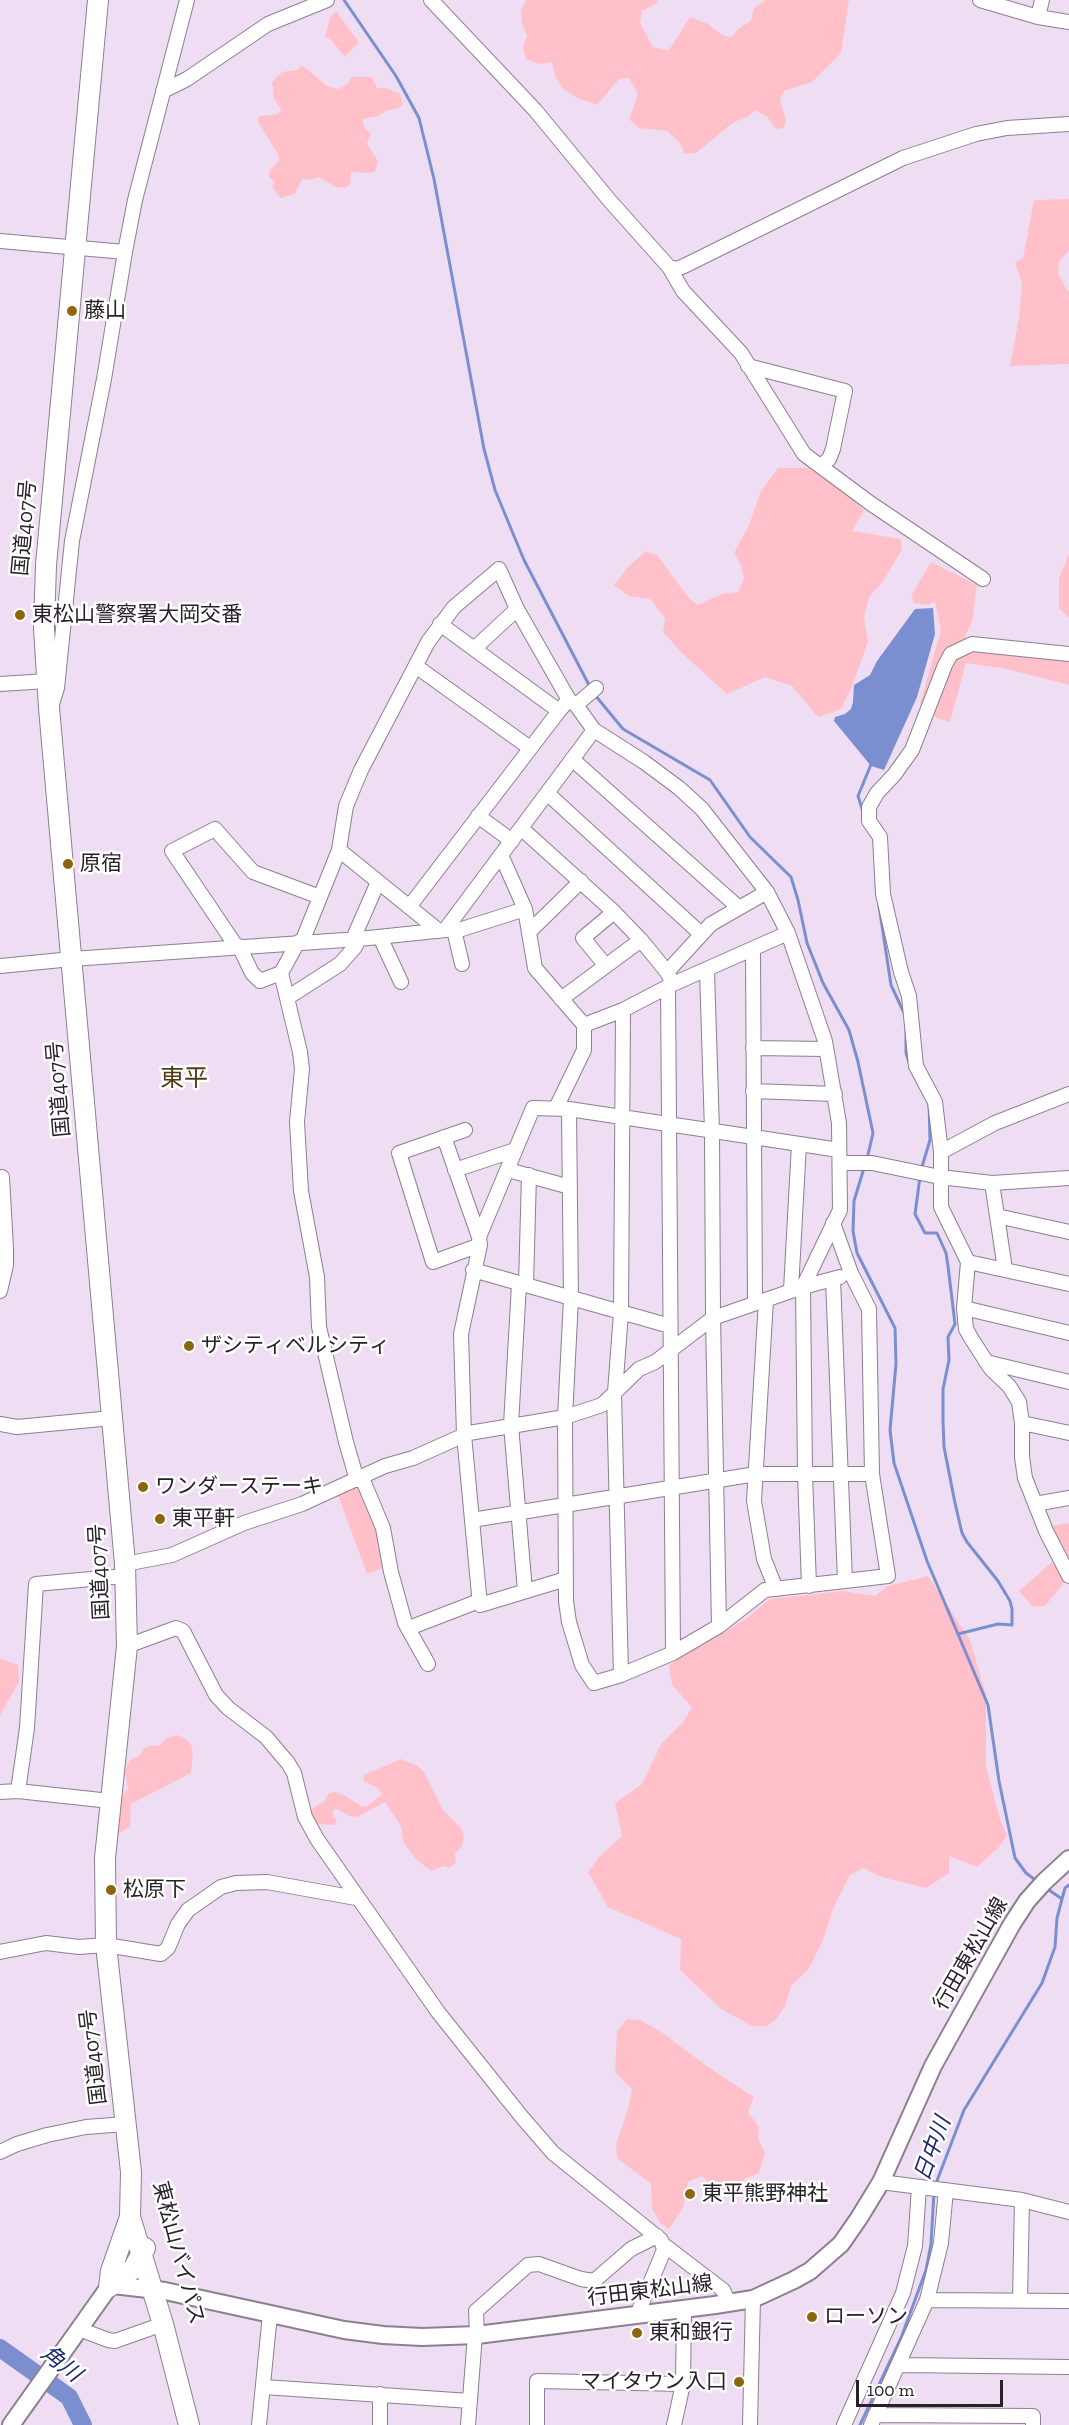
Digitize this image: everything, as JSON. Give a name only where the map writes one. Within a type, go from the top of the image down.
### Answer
[{"type":"highway","name":"国道407号","points":[[98,0],[46,565],[44,628],[49,708],[125,1570],[127,1646],[105,1858],[106,1945],[131,2172]]},
{"type":"highway","name":"東松山バイパス","points":[[131,2172],[130,2217],[142,2257],[159,2290],[163,2324],[189,2425]]},
{"type":"highway","name":"東松山バイパス","points":[[131,2172],[159,2290],[198,2425]]},
{"type":"highway","points":[[109,2287],[111,2271],[130,2217]]},
{"type":"highway","points":[[109,2287],[133,2269],[142,2257],[148,2237]]},
{"type":"main road","name":"行田東松山線","points":[[109,2287],[118,2284],[159,2290],[383,2335],[422,2337],[476,2335],[684,2310],[753,2299],[810,2271],[841,2244],[881,2181],[933,2066],[1012,1924],[1027,1901],[1069,1860]]},
{"type":"main road","points":[[11,2425],[109,2287]]},
{"type":"street","points":[[49,708],[56,699],[72,541],[104,379],[135,200],[187,0]]},
{"type":"street","points":[[163,91],[187,79],[268,24],[327,0]]},
{"type":"street","points":[[431,0],[535,110],[610,201],[669,267],[683,291],[741,353],[804,454],[879,510],[983,579]]},
{"type":"street","points":[[980,0],[1038,17],[1067,17]]},
{"type":"street","points":[[1038,17],[1042,0]]},
{"type":"street","points":[[669,267],[676,269],[684,266],[913,154],[975,134],[1007,128],[1069,124]]},
{"type":"street","points":[[0,241],[125,252]]},
{"type":"street","points":[[748,366],[845,391],[829,459],[821,466]]},
{"type":"street","points":[[320,897],[253,872],[215,830],[172,851],[237,946],[252,973],[260,981],[281,973],[300,942],[320,897],[339,850],[346,806],[357,779],[440,624],[454,607],[499,569],[517,609],[573,703],[594,730],[661,775],[702,809],[767,892],[788,933],[826,1049],[835,1094],[840,1156],[840,1210],[797,1289]]},
{"type":"street","points":[[475,648],[517,609]]},
{"type":"street","points":[[440,624],[559,711]]},
{"type":"street","points":[[1069,654],[972,644],[951,654],[912,750],[894,775],[877,793],[869,807],[869,821],[880,837],[883,894],[901,972],[909,996],[916,1066],[935,1102],[941,1152],[941,1207],[968,1262],[964,1308],[966,1329],[986,1362],[1016,1395],[1022,1423],[1022,1457],[1025,1478],[1069,1576]]},
{"type":"street","points":[[417,667],[530,748]]},
{"type":"street","points":[[0,684],[47,681]]},
{"type":"street","points":[[409,907],[559,711],[596,688]]},
{"type":"street","points":[[446,930],[594,730]]},
{"type":"street","points":[[572,759],[738,908]]},
{"type":"street","points":[[547,793],[701,934]]},
{"type":"street","points":[[478,816],[512,841]]},
{"type":"street","points":[[521,828],[614,912],[641,940],[669,981]]},
{"type":"street","points":[[339,850],[409,907],[446,930],[462,964]]},
{"type":"street","points":[[501,855],[525,909],[535,968],[584,1025],[584,1050],[562,1108],[570,1187],[571,1299],[565,1417],[566,1579],[569,1622],[582,1665],[594,1683],[621,1676],[673,1653],[719,1626],[765,1590],[888,1576],[872,1474],[868,1309],[851,1273],[833,1223]]},
{"type":"street","points":[[529,932],[581,881]]},
{"type":"street","points":[[287,998],[340,964],[355,947],[378,882]]},
{"type":"street","points":[[673,1653],[669,981],[701,934],[711,924],[767,892]]},
{"type":"street","points":[[0,966],[446,930],[525,909]]},
{"type":"street","points":[[606,966],[583,938],[614,912]]},
{"type":"street","points":[[584,1025],[623,1010],[669,981],[707,970],[788,933]]},
{"type":"street","points":[[381,937],[401,982]]},
{"type":"street","points":[[561,999],[641,940]]},
{"type":"street","points":[[753,949],[753,1091],[760,1302],[754,1501],[764,1558],[776,1589]]},
{"type":"street","points":[[707,970],[712,1131],[719,1626]]},
{"type":"street","points":[[281,973],[302,1069],[297,1122],[297,1156],[317,1277],[320,1327],[345,1442],[359,1479],[383,1528],[405,1623],[428,1664]]},
{"type":"street","points":[[621,1676],[614,1393],[621,1313],[623,1010]]},
{"type":"street","points":[[753,1048],[826,1049]]},
{"type":"street","points":[[753,1091],[835,1094]]},
{"type":"street","points":[[941,1152],[995,1123],[1069,1094]]},
{"type":"street","points":[[566,1579],[480,1605],[464,1435],[461,1334],[479,1241],[533,1108],[562,1108],[799,1144],[840,1156],[940,1177],[992,1183],[1069,1178]]},
{"type":"street","points":[[465,1130],[399,1153],[433,1262],[479,1241]]},
{"type":"street","points":[[444,1137],[479,1241]]},
{"type":"street","points":[[799,1144],[797,1289],[809,1586]]},
{"type":"street","points":[[455,1170],[515,1150]]},
{"type":"street","points":[[508,1170],[570,1187]]},
{"type":"street","points":[[525,1591],[511,1425],[529,1175]]},
{"type":"street","points":[[0,1291],[6,1265],[2,1177]]},
{"type":"street","points":[[992,1183],[1005,1269]]},
{"type":"street","points":[[997,1216],[1069,1232]]},
{"type":"street","points":[[968,1262],[1069,1284]]},
{"type":"street","points":[[473,1270],[670,1326]]},
{"type":"street","points":[[18,1791],[27,1728],[36,1584],[125,1570],[172,1555],[244,1523],[302,1504],[385,1466],[439,1447],[464,1435],[565,1417],[602,1405],[639,1369],[655,1362],[713,1318],[851,1273]]},
{"type":"street","points":[[832,1279],[845,1581]]},
{"type":"street","points":[[964,1308],[1069,1333]]},
{"type":"street","points":[[986,1362],[1069,1382]]},
{"type":"street","points":[[0,1424],[17,1427],[112,1418]]},
{"type":"street","points":[[1022,1423],[1069,1433]]},
{"type":"street","points":[[472,1520],[756,1474],[872,1474]]},
{"type":"street","points":[[1035,1504],[1069,1498]]},
{"type":"street","points":[[409,1628],[479,1601]]},
{"type":"street","points":[[127,1646],[176,1628],[183,1631],[216,1695],[228,1708],[266,1737],[288,1763],[294,1773],[305,1817],[356,1898],[438,2012],[538,2136],[553,2153],[723,2290],[729,2303]]},
{"type":"street","points":[[0,1792],[18,1791],[110,1801]]},
{"type":"street","points":[[0,1952],[46,1943],[79,1947],[106,1945],[158,1954],[164,1952],[188,1910],[221,1887],[236,1882],[267,1882],[356,1898]]},
{"type":"street","points":[[0,2152],[46,2135],[86,2127],[126,2124]]},
{"type":"street","points":[[881,2181],[1022,2200],[1069,2212]]},
{"type":"street","points":[[844,2425],[903,2293],[915,2246],[919,2187]]},
{"type":"street","points":[[946,2190],[941,2243],[927,2300],[873,2420],[1033,2416],[1033,2425]]},
{"type":"street","points":[[1020,2300],[1022,2200]]},
{"type":"street","points":[[637,2315],[664,2250],[660,2240]]},
{"type":"street","points":[[468,2425],[476,2311],[528,2265],[539,2264],[594,2281],[632,2249],[660,2240]]},
{"type":"street","points":[[750,2425],[753,2299]]},
{"type":"street","points":[[927,2300],[1069,2301]]},
{"type":"street","points":[[674,2425],[683,2384],[684,2310]]},
{"type":"street","points":[[259,2425],[270,2314]]},
{"type":"street","points":[[79,2329],[115,2341],[163,2324]]},
{"type":"street","points":[[899,2365],[1069,2367]]},
{"type":"street","points":[[537,2425],[537,2381],[683,2384]]},
{"type":"street","points":[[264,2387],[470,2401]]},
{"type":"street","points":[[380,2394],[380,2425]]},
{"type":"shaded area","points":[[526,0],[657,0],[658,3],[642,11],[640,23],[653,47],[669,50],[690,17],[708,24],[724,36],[732,37],[739,28],[751,21],[754,8],[766,0],[849,0],[841,53],[812,82],[784,91],[780,100],[786,120],[784,128],[776,129],[767,117],[755,110],[748,117],[734,122],[696,153],[685,154],[679,142],[667,131],[639,128],[629,119],[638,94],[629,78],[619,79],[597,105],[577,98],[562,88],[555,76],[552,62],[538,64],[526,59],[523,47],[527,36],[522,24],[521,10]]},
{"type":"shaded area","points":[[336,11],[359,42],[345,57],[331,40],[325,37],[330,18]]},
{"type":"shaded area","points":[[302,65],[327,86],[338,89],[348,84],[351,77],[372,77],[377,88],[386,88],[400,94],[403,104],[399,108],[386,111],[378,116],[362,119],[365,129],[371,133],[367,143],[378,161],[376,170],[371,173],[351,172],[350,185],[344,188],[336,187],[318,177],[311,180],[302,179],[295,194],[281,198],[273,188],[274,182],[269,177],[270,170],[278,162],[279,156],[257,120],[260,116],[277,114],[281,110],[274,98],[272,82],[282,72],[297,70]]},
{"type":"shaded area","points":[[1069,199],[1069,250],[1059,262],[1058,273],[1069,291],[1069,364],[1010,366],[1019,318],[1022,283],[1015,263],[1023,258],[1034,200]]},
{"type":"shaded area","points":[[778,468],[817,468],[864,510],[852,531],[901,539],[902,550],[882,583],[869,597],[864,617],[868,642],[852,687],[841,709],[818,717],[792,686],[765,677],[727,694],[683,654],[663,632],[665,618],[650,599],[629,596],[614,585],[627,568],[646,551],[658,556],[688,597],[697,605],[722,594],[738,592],[744,579],[741,565],[734,553],[749,525],[761,491]]},
{"type":"shaded area","points":[[1069,554],[1069,618],[1059,608],[1059,578]]},
{"type":"shaded area","points":[[931,562],[977,585],[972,622],[964,639],[985,651],[1026,653],[1069,661],[1069,685],[1007,669],[966,663],[950,722],[937,718],[920,704],[941,630],[935,602],[927,605],[914,603],[911,596]]},
{"type":"shaded area","points":[[359,1485],[378,1532],[388,1566],[367,1574],[338,1495]]},
{"type":"shaded area","points":[[1069,1523],[1069,1568],[1051,1526]]},
{"type":"shaded area","points":[[1052,1562],[1067,1579],[1045,1606],[1033,1607],[1019,1591]]},
{"type":"shaded area","points":[[928,1576],[970,1640],[986,1695],[986,1767],[1000,1819],[1007,1835],[1000,1846],[977,1867],[949,1856],[949,1873],[926,1888],[882,1877],[863,1868],[850,1875],[833,1909],[823,1940],[808,1970],[791,1986],[785,2006],[777,2018],[767,2026],[752,2026],[721,2009],[680,1970],[681,1939],[608,1907],[588,1872],[600,1856],[622,1836],[615,1803],[642,1784],[661,1744],[684,1721],[692,1707],[672,1685],[669,1665],[747,1618],[770,1599],[842,1591],[875,1596],[888,1586]]},
{"type":"shaded area","points":[[0,1658],[18,1665],[19,1682],[0,1715]]},
{"type":"shaded area","points":[[176,1735],[183,1737],[191,1744],[193,1754],[191,1773],[131,1804],[130,1827],[119,1833],[117,1830],[118,1813],[122,1795],[128,1789],[125,1771],[129,1761],[140,1755],[143,1749],[152,1745],[159,1746],[167,1738]]},
{"type":"shaded area","points":[[401,1759],[418,1766],[424,1772],[443,1810],[461,1828],[464,1837],[462,1846],[455,1854],[456,1863],[449,1868],[443,1866],[431,1871],[416,1859],[404,1844],[401,1826],[385,1802],[357,1817],[349,1816],[335,1808],[332,1813],[337,1821],[334,1825],[317,1824],[312,1819],[310,1813],[314,1807],[323,1803],[329,1793],[336,1792],[346,1796],[362,1807],[369,1805],[382,1794],[376,1787],[363,1781],[364,1775]]},
{"type":"shaded area","points":[[627,2019],[640,2020],[660,2031],[708,2067],[754,2097],[748,2112],[759,2127],[758,2138],[765,2153],[759,2173],[745,2179],[738,2198],[716,2191],[702,2176],[688,2182],[683,2208],[669,2229],[660,2223],[652,2209],[651,2184],[617,2158],[616,2144],[632,2089],[615,2073],[617,2031]]},
{"type":"water","points":[[933,608],[935,634],[917,697],[884,770],[871,766],[834,721],[835,717],[851,709],[854,685],[870,675],[877,661],[915,609]]},
{"type":"waterway","points":[[344,0],[396,76],[419,118],[434,179],[484,449],[495,490],[524,560],[590,687]]},
{"type":"waterway","points":[[595,695],[623,729],[710,780],[750,837],[791,877],[807,943],[823,983],[849,1030],[858,1062],[873,1133],[867,1159]]},
{"type":"waterway","points":[[863,812],[858,796],[872,762]]},
{"type":"waterway","points":[[879,906],[891,985],[905,1015]]},
{"type":"waterway","points":[[906,1028],[906,1053],[910,1065]]},
{"type":"waterway","points":[[921,1170],[930,1140],[929,1103]]},
{"type":"waterway","points":[[864,1168],[854,1201],[853,1231],[857,1253],[895,1328],[896,1364],[890,1430],[894,1463],[927,1561],[988,1705],[999,1781],[1015,1858],[1026,1873],[1038,1882]]},
{"type":"waterway","points":[[920,1177],[915,1214],[925,1233],[937,1233],[946,1253],[955,1324],[948,1337],[949,1360],[943,1389],[944,1447],[955,1503],[962,1533],[998,1581],[1012,1609],[1012,1625],[998,1624],[958,1634]]},
{"type":"waterway","name":"日中川","points":[[935,2186],[964,2110],[1042,1983],[1055,1947],[1057,1918],[1065,1888],[1069,1885]]},
{"type":"waterway","points":[[1046,1888],[1062,1899]]},
{"type":"waterway","name":"日中川","points":[[860,2425],[901,2338],[926,2270],[931,2244],[934,2192]]},
{"type":"waterway","name":"角川","points":[[0,2348],[69,2397],[83,2425]]},
{"type":"place","name":"藤山","points":[[72,311]]},
{"type":"place","name":"東松山警察署大岡交番","points":[[20,615]]},
{"type":"place","name":"原宿","points":[[68,864]]},
{"type":"place","name":"ザシティベルシティ","points":[[189,1346]]},
{"type":"place","name":"ワンダーステーキ","points":[[143,1487]]},
{"type":"place","name":"東平軒","points":[[160,1519]]},
{"type":"place","name":"松原下","points":[[111,1890]]},
{"type":"place","name":"東平熊野神社","points":[[690,2194]]},
{"type":"place","name":"ローソン","points":[[812,2317]]},
{"type":"place","name":"東和銀行","points":[[637,2333]]},
{"type":"place","name":"マイタウン入口","points":[[739,2382]]},
{"type":"district","name":"東平","points":[[184,1079]]}]
